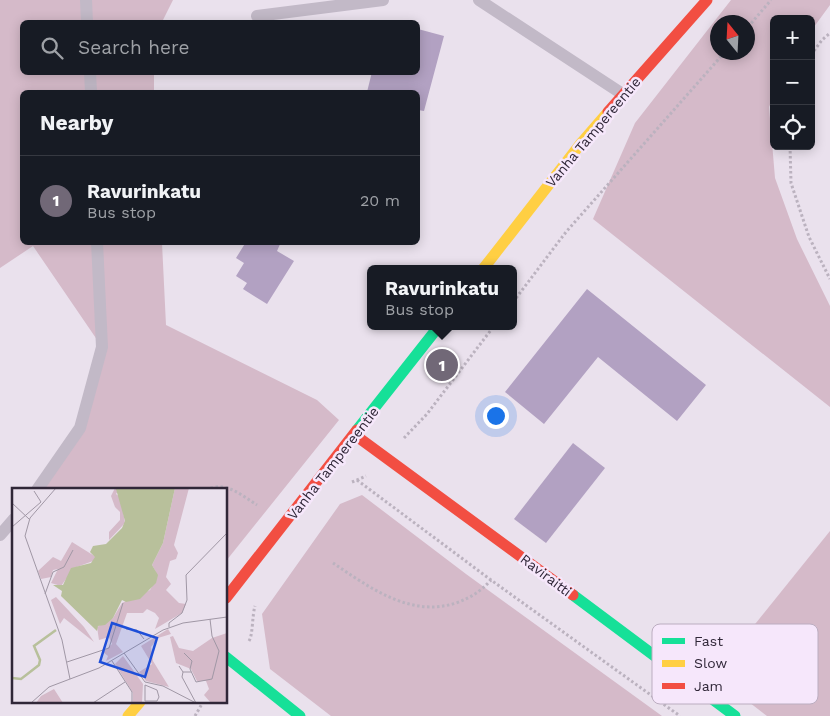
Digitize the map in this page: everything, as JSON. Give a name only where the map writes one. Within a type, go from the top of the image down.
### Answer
[{"type":"main road","name":"Vanha Tampereentie","points":[[486,265],[582,142],[707,0]]},
{"type":"main road","name":"Vanha Tampereentie","points":[[228,595],[435,330]]},
{"type":"main road","name":"Raviraitti","points":[[355,435],[652,654]]},
{"type":"main road","points":[[228,659],[300,716]]},
{"type":"main road","points":[[128,716],[138,704]]},
{"type":"main road","name":"Raviraitti","points":[[719,704],[735,716]]},
{"type":"lane","points":[[86,0],[87,20]]},
{"type":"lane","points":[[257,16],[383,0]]},
{"type":"lane","points":[[479,0],[624,95]]},
{"type":"lane","points":[[90,75],[91,90]]},
{"type":"lane","points":[[38,488],[80,428],[102,347],[97,245]]},
{"type":"lane","points":[[0,535],[12,521]]},
{"type":"path","points":[[755,19],[771,0]]},
{"type":"path","points":[[815,50],[830,33]]},
{"type":"path","points":[[517,297],[566,232],[718,60]]},
{"type":"path","points":[[790,150],[791,183],[809,237],[830,279]]},
{"type":"path","points":[[403,440],[427,414],[491,330]]},
{"type":"path","points":[[357,480],[491,580],[652,696]]},
{"type":"path","points":[[210,488],[213,486],[231,488],[257,505]]},
{"type":"path","points":[[333,563],[372,588],[399,601],[418,607],[446,606],[466,599],[481,591],[491,580]]},
{"type":"path","points":[[195,716],[202,704]]},
{"type":"path","points":[[663,704],[680,716]]},
{"type":"shaded area","points":[[0,0],[173,0],[163,20],[20,20],[20,75],[154,75],[154,90],[20,90],[20,245],[162,245],[166,325],[317,400],[339,420],[228,559],[228,488],[38,488],[80,428],[102,347],[33,246],[0,268]]},
{"type":"shaded area","points":[[731,0],[830,0],[830,5],[815,26],[815,15],[770,15],[769,107],[770,150],[773,150],[775,178],[797,239],[830,306],[830,407],[593,219],[635,123],[710,27],[710,60],[755,60],[755,15],[719,15]]},
{"type":"shaded area","points":[[362,495],[466,574],[662,716],[331,716],[270,669],[262,614],[340,504]]},
{"type":"shaded area","points":[[830,531],[830,716],[767,716],[751,704],[818,704],[818,624],[755,624]]},
{"type":"building","points":[[420,30],[444,36],[424,111],[420,110],[420,90],[368,90],[371,75],[420,75]]},
{"type":"building","points":[[244,245],[280,245],[277,251],[294,261],[267,304],[243,289],[247,283],[236,276],[244,263],[236,258]]},
{"type":"building","points":[[587,289],[706,385],[677,421],[598,357],[544,424],[505,392]]},
{"type":"building","points":[[573,443],[605,468],[546,543],[514,519]]},
{"type":"traffic: fast","points":[[357,430],[436,330]]},
{"type":"traffic: fast","points":[[573,595],[652,654]]},
{"type":"traffic: fast","points":[[228,659],[300,716]]},
{"type":"traffic: fast","points":[[719,704],[735,716]]},
{"type":"traffic: slow","points":[[486,265],[582,142],[608,112]]},
{"type":"traffic: slow","points":[[128,716],[138,704]]},
{"type":"traffic: jam","points":[[608,112],[707,0]]},
{"type":"traffic: jam","points":[[228,595],[357,430]]},
{"type":"traffic: jam","points":[[355,435],[573,595]]},
{"type":"place","name":"Ravurinkatu","points":[[442,365]]}]
